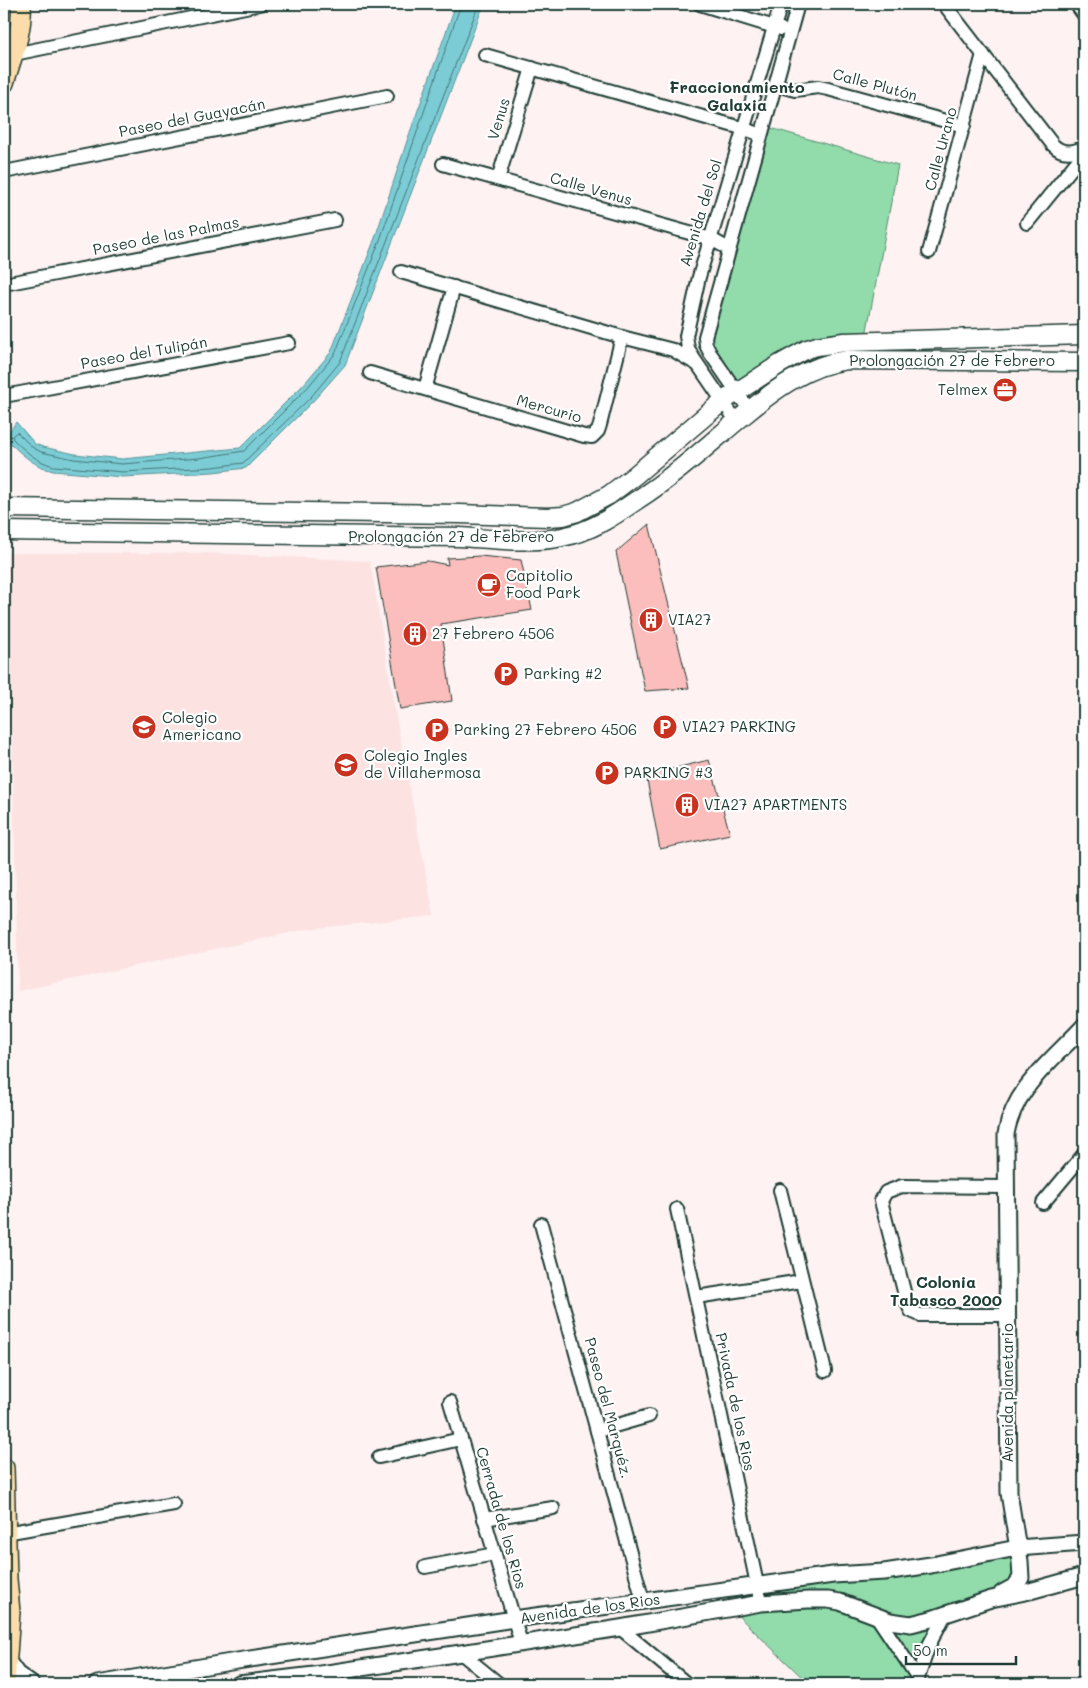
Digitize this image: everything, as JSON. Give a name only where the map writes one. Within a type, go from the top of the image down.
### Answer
[{"type":"main road","points":[[4,82],[20,30],[21,4]]},
{"type":"main road","name":"Prolongación 27 de Febrero","points":[[4,508],[563,516],[577,512],[609,495],[730,397],[796,354],[816,346],[844,342],[1084,335]]},
{"type":"main road","name":"Prolongación 27 de Febrero","points":[[4,531],[441,537],[523,540],[562,538],[594,527],[650,492],[671,477],[743,416],[787,383],[834,362],[860,360],[1084,362]]},
{"type":"main road","points":[[4,1468],[7,1610],[5,1684]]},
{"type":"street","points":[[14,54],[260,4]]},
{"type":"street","points":[[700,4],[791,32]]},
{"type":"street","name":"Avenida del Sol","points":[[730,397],[697,365],[688,347],[686,336],[699,277],[781,4]]},
{"type":"street","points":[[708,349],[705,341],[706,332],[798,4]]},
{"type":"street","points":[[944,4],[1056,148],[1065,152],[1075,152],[1084,148]]},
{"type":"street","points":[[1076,4],[1084,15]]},
{"type":"street","name":"Calle Urano","points":[[929,252],[983,54]]},
{"type":"street","points":[[485,55],[761,135]]},
{"type":"street","name":"Venus","points":[[498,180],[532,68]]},
{"type":"street","name":"Calle Plutón","points":[[776,85],[795,90],[818,87],[828,89],[964,126]]},
{"type":"street","name":"Paseo del Guayacán","points":[[4,172],[387,96]]},
{"type":"street","points":[[1027,223],[1084,153]]},
{"type":"street","name":"Calle Venus","points":[[443,164],[711,239],[729,249]]},
{"type":"street","name":"Paseo de las Palmas","points":[[4,284],[335,220]]},
{"type":"street","points":[[401,272],[622,337],[673,350],[697,365]]},
{"type":"street","points":[[425,389],[454,288]]},
{"type":"street","name":"Mercurio","points":[[370,373],[592,437],[598,431],[622,337]]},
{"type":"street","name":"Paseo del Tulipán","points":[[4,396],[289,343]]},
{"type":"street","points":[[673,350],[699,346],[708,349]]},
{"type":"street","name":"Avenida del Sol","points":[[708,349],[730,397],[743,416]]},
{"type":"street","name":"Avenida planetario","points":[[991,1598],[1015,1586],[1021,1578],[1009,1493],[1006,1134],[1017,1101],[1036,1075],[1084,1026]]},
{"type":"street","points":[[1043,1203],[1084,1154]]},
{"type":"street","points":[[1006,1187],[904,1186],[888,1190],[883,1195],[881,1201],[907,1303],[911,1310],[920,1316],[1007,1315]]},
{"type":"street","points":[[780,1190],[825,1371]]},
{"type":"street","name":"Privada de los Rios","points":[[677,1209],[762,1603]]},
{"type":"street","name":"Paseo del Marquéz.","points":[[541,1224],[643,1601]]},
{"type":"street","points":[[696,1297],[802,1282]]},
{"type":"street","name":"Cerrada de los Rios","points":[[450,1402],[521,1644]]},
{"type":"street","points":[[597,1431],[648,1416]]},
{"type":"street","points":[[379,1457],[461,1440]]},
{"type":"street","points":[[5,1533],[174,1504]]},
{"type":"street","points":[[484,1519],[553,1508]]},
{"type":"street","name":"Avenida de los Rios","points":[[97,1684],[237,1660],[514,1619],[833,1575],[903,1569],[1017,1548],[1084,1543]]},
{"type":"street","points":[[425,1567],[495,1554]]},
{"type":"street","name":"Avenida de los Rios","points":[[239,1684],[319,1680],[461,1653],[762,1603],[828,1600],[840,1602],[877,1616],[911,1624],[991,1598],[1030,1591],[1084,1576]]},
{"type":"street","points":[[919,1681],[929,1645],[946,1613]]},
{"type":"street","points":[[877,1616],[919,1681]]},
{"type":"street","points":[[620,1628],[687,1684]]},
{"type":"street","points":[[461,1653],[499,1684]]},
{"type":"street","points":[[7,1660],[17,1674],[31,1684]]},
{"type":"shaded area","name":"Colegio Americano","points":[[8,553],[208,553],[370,561],[396,717],[434,916],[307,929],[18,991]]},
{"type":"green space","points":[[4,4],[20,4],[4,80]]},
{"type":"green space","points":[[764,126],[898,165],[865,341],[831,343],[738,392],[706,332]]},
{"type":"green space","points":[[1017,1548],[1015,1586],[946,1613],[919,1684],[809,1684],[730,1608],[726,1590]]},
{"type":"water","points":[[456,4],[484,4],[345,365],[314,400],[246,468],[213,472],[123,477],[53,471],[33,462],[5,438],[16,422],[35,444],[75,454],[122,459],[240,448],[304,384],[331,352],[375,238],[408,138]]},
{"type":"building","name":"VIA27","points":[[649,524],[689,688],[645,691],[616,552]]},
{"type":"building","points":[[480,556],[521,560],[532,610],[441,624],[452,701],[400,709],[376,567],[428,561],[448,565],[447,558]]},
{"type":"building","name":"VIA27 APARTMENTS","points":[[709,760],[730,834],[660,849],[646,775]]},
{"type":"place","name":"Telmex","points":[[1005,390]]},
{"type":"place","name":"Capitolio Food Park","points":[[489,585]]},
{"type":"place","name":"VIA27","points":[[651,620]]},
{"type":"place","name":"27 Febrero 4506","points":[[415,634]]},
{"type":"place","name":"Parking #2","points":[[506,674]]},
{"type":"place","name":"Colegio Americano","points":[[144,727]]},
{"type":"place","name":"VIA27 PARKING","points":[[665,727]]},
{"type":"place","name":"Parking 27 Febrero 4506","points":[[437,730]]},
{"type":"place","name":"Colegio Ingles de Villahermosa","points":[[346,765]]},
{"type":"place","name":"PARKING #3","points":[[607,773]]},
{"type":"place","name":"VIA27 APARTMENTS","points":[[687,805]]},
{"type":"district","name":"Fraccionamiento Galaxia","points":[[737,96]]},
{"type":"district","name":"Colonia Tabasco 2000","points":[[946,1291]]}]
